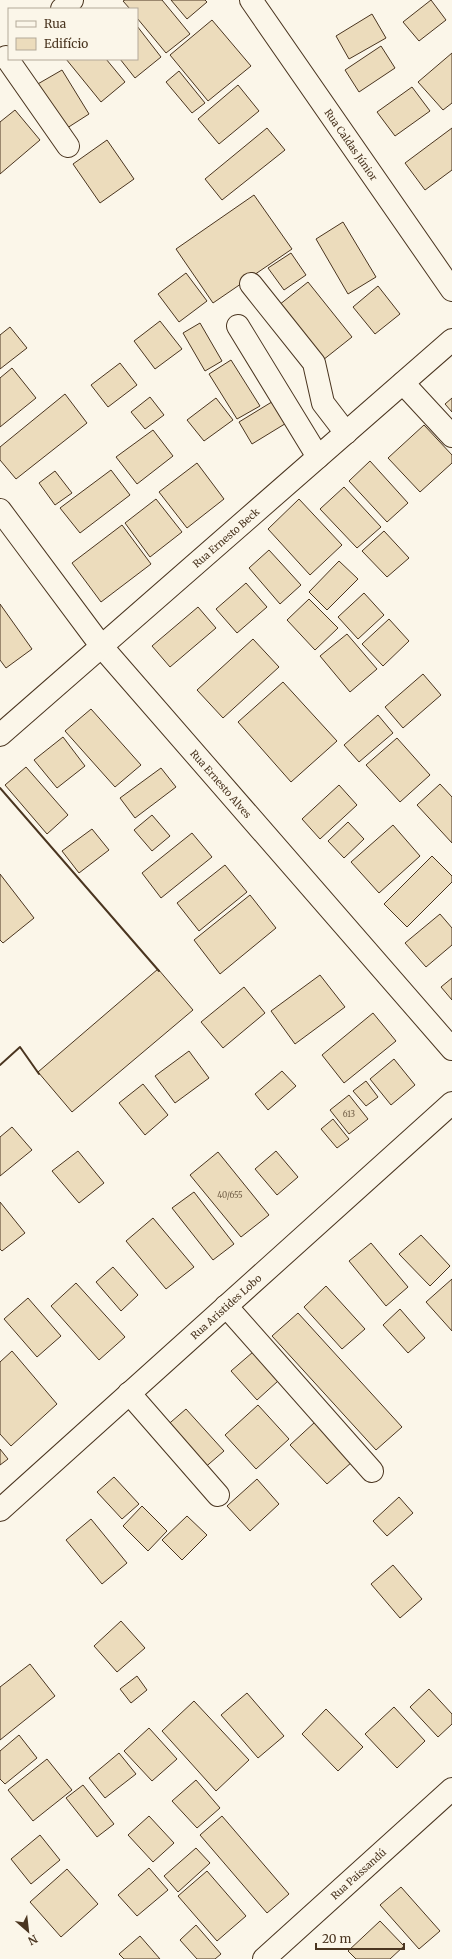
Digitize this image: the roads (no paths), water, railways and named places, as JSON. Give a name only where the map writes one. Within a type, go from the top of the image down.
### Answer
[{"type":"street","points":[[63,8],[72,0]]},
{"type":"street","name":"Rua Caldas Júnior","points":[[251,0],[452,290]]},
{"type":"street","points":[[5,57],[68,146]]},
{"type":"street","points":[[252,284],[314,362],[323,403],[346,433]]},
{"type":"street","points":[[238,326],[318,457]]},
{"type":"street","name":"Rua Ernesto Beck","points":[[0,735],[452,340]]},
{"type":"street","points":[[403,382],[452,436]]},
{"type":"street","name":"Rua Ernesto Alves","points":[[0,510],[102,646],[452,1049]]},
{"type":"street","name":"Rua Aristides Lobo","points":[[0,1510],[452,1103]]},
{"type":"street","points":[[226,1306],[372,1471]]},
{"type":"street","points":[[129,1394],[218,1495]]},
{"type":"street","name":"Rua Paissandú","points":[[264,1959],[452,1789]]}]
